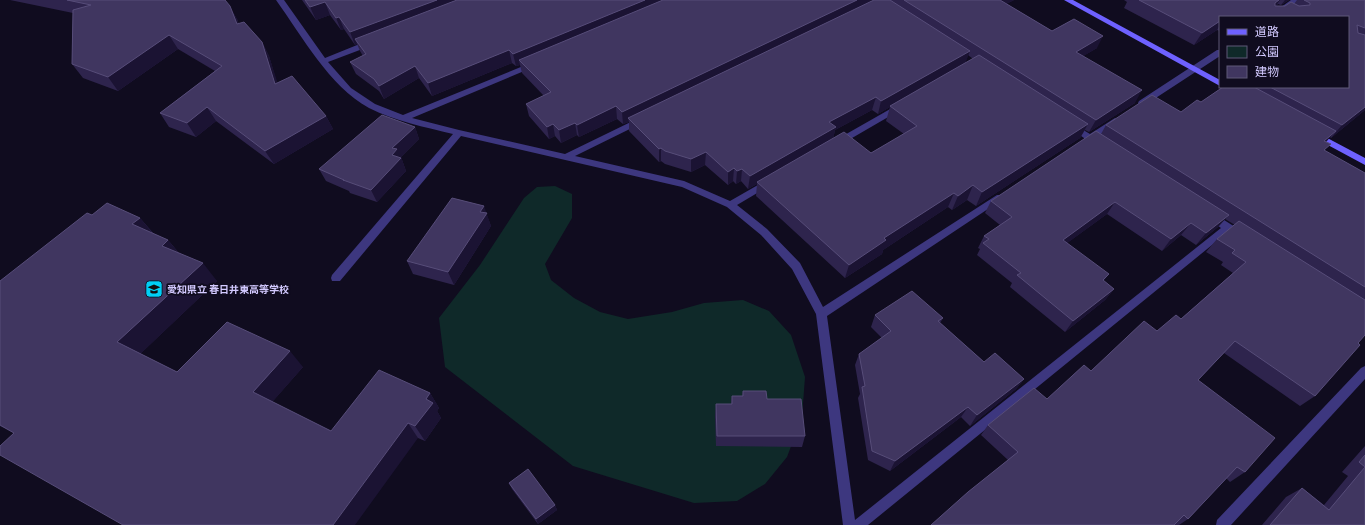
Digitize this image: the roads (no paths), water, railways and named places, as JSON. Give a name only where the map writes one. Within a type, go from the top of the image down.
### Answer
[{"type":"street","points":[[280,0],[323,60],[348,90],[372,106],[404,118],[459,133],[684,184],[730,205],[764,232],[796,266],[821,314],[850,525]]},
{"type":"street","points":[[1068,0],[1219,82]]},
{"type":"street","points":[[1271,16],[1278,8],[1296,0]]},
{"type":"street","points":[[1278,8],[1291,15]]},
{"type":"street","points":[[323,60],[374,41]]},
{"type":"street","points":[[1136,108],[1219,53]]},
{"type":"street","points":[[404,118],[541,60]]},
{"type":"street","points":[[831,146],[906,103]]},
{"type":"street","points":[[566,157],[652,115]]},
{"type":"street","points":[[1077,146],[1123,116]]},
{"type":"street","points":[[1064,121],[1110,150]]},
{"type":"street","points":[[1310,132],[1365,162]]},
{"type":"street","points":[[336,278],[459,133]]},
{"type":"street","points":[[730,205],[777,177]]},
{"type":"street","points":[[821,314],[1005,194]]},
{"type":"street","points":[[1202,210],[1248,240]]},
{"type":"street","points":[[858,525],[1228,228]]},
{"type":"street","points":[[1222,525],[1365,371]]},
{"type":"place","name":"愛知県立 春日井東高等学校","points":[[154,289]]}]
